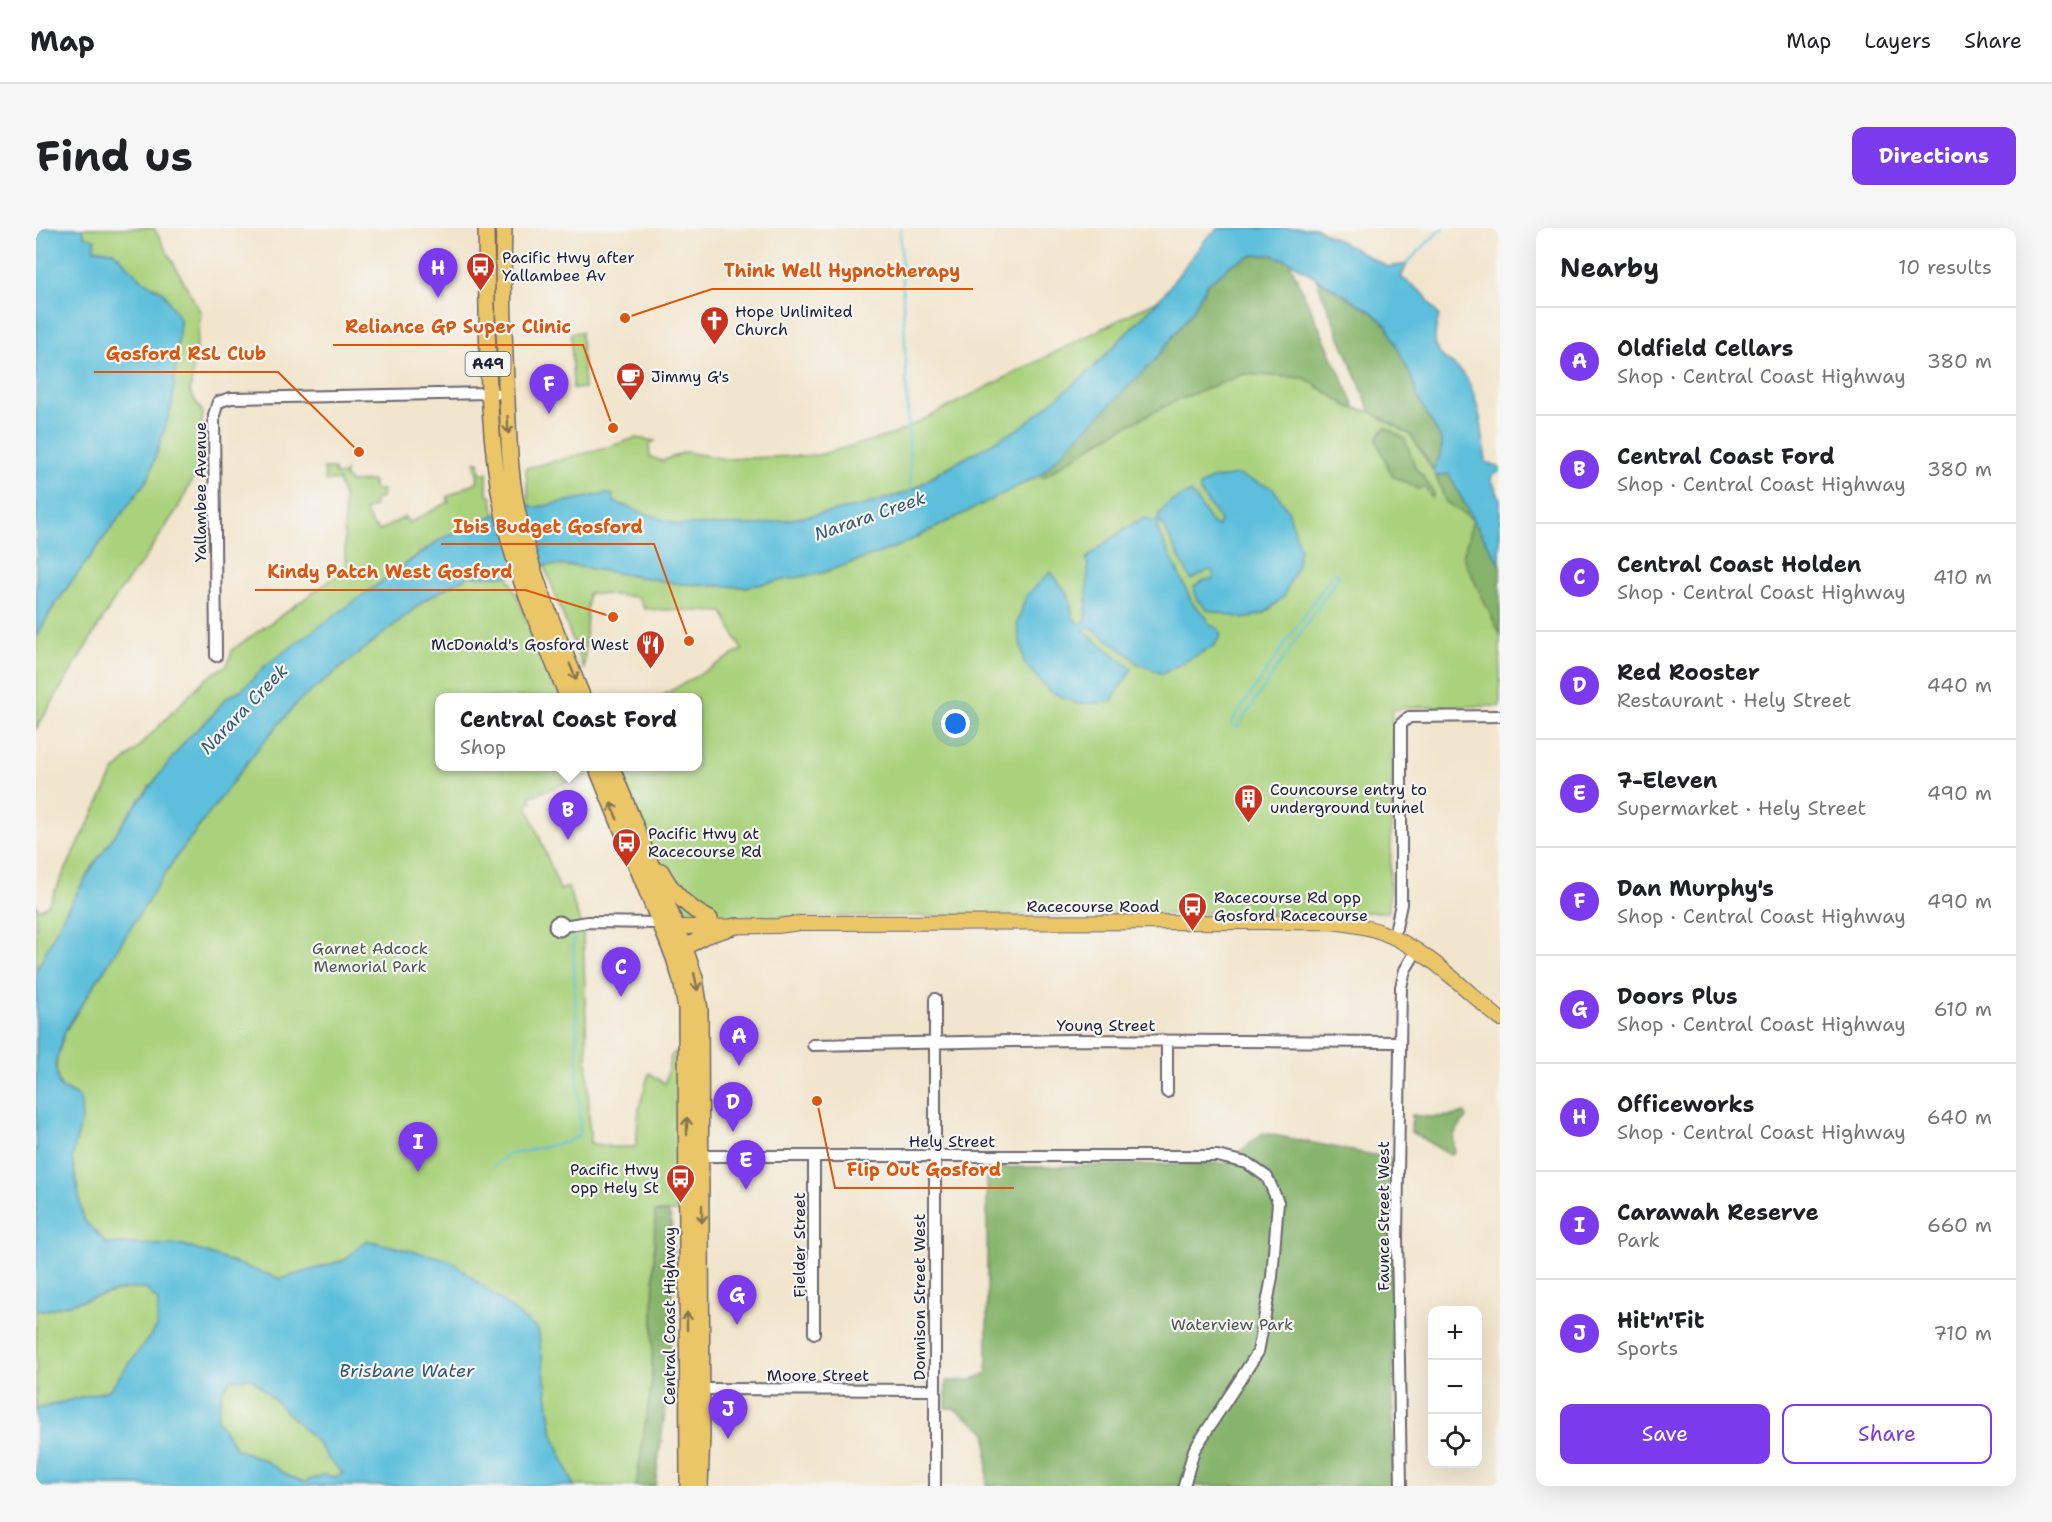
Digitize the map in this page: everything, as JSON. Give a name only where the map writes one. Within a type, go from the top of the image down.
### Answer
[{"type":"highway","name":"A49","points":[[486,228],[489,393],[494,457],[528,578],[566,693]]},
{"type":"highway","name":"A49","points":[[504,228],[502,280],[509,505]]},
{"type":"highway","name":"A49","points":[[528,578],[581,693]]},
{"type":"highway","name":"Central Coast Highway","points":[[598,771],[670,924],[685,948],[695,978],[700,1010],[687,1379],[688,1486]]},
{"type":"highway","name":"Central Coast Highway","points":[[613,771],[670,924],[686,1009],[694,1156],[702,1389],[700,1486]]},
{"type":"highway","points":[[627,804],[664,876],[686,904],[710,920]]},
{"type":"highway","points":[[685,948],[704,936],[736,926]]},
{"type":"highway","points":[[680,1486],[687,1379]]},
{"type":"highway","points":[[702,1435],[705,1486]]},
{"type":"main road","name":"Racecourse Road","points":[[670,924],[710,920],[777,919],[800,923]]},
{"type":"main road","name":"Racecourse Road","points":[[670,924],[778,926],[800,923],[1322,922],[1359,926],[1394,938],[1417,950],[1500,1019]]},
{"type":"street","name":"Yallambee Avenue","points":[[216,656],[214,415],[218,402],[231,398],[489,393],[507,396]]},
{"type":"street","points":[[1394,938],[1401,904],[1401,724],[1409,717],[1500,716]]},
{"type":"street","points":[[564,926],[588,922],[670,924]]},
{"type":"street","name":"Faunce Street West","points":[[1401,1486],[1397,1236],[1400,1042],[1403,976],[1417,950]]},
{"type":"street","name":"Donnison Street West","points":[[935,999],[933,1156],[935,1486]]},
{"type":"street","points":[[1167,1041],[1167,1092]]},
{"type":"street","name":"Young Street","points":[[813,1045],[935,1042],[1400,1042]]},
{"type":"street","name":"Hely Street","points":[[694,1156],[1217,1156],[1247,1164],[1267,1178],[1278,1202],[1272,1277],[1258,1352],[1194,1450],[1184,1486]]},
{"type":"street","name":"Fielder Street","points":[[814,1156],[814,1333]]},
{"type":"street","name":"Moore Street","points":[[702,1389],[935,1390]]},
{"type":"green space","points":[[83,228],[154,228],[201,313],[190,392],[203,413],[195,474],[178,508],[143,561],[119,592],[36,729],[36,637],[54,606],[149,477],[172,405],[180,320],[163,292],[141,279],[113,251],[94,249],[84,236]]},
{"type":"green space","points":[[1254,255],[1272,255],[1289,261],[1356,409],[1349,407],[1305,378],[1244,374],[1173,402],[1106,437],[1043,477],[1040,475],[1193,310],[1207,284],[1234,263]]},
{"type":"green space","points":[[1316,279],[1372,312],[1387,326],[1414,383],[1417,396],[1442,441],[1441,454],[1433,470],[1411,435],[1371,412]]},
{"type":"green space","points":[[1160,299],[1091,370],[1020,428],[945,469],[911,491],[862,506],[760,525],[678,525],[614,502],[613,495],[605,494],[538,507],[529,506],[526,468],[603,449],[635,438],[655,441],[649,445],[650,457],[662,461],[685,452],[726,459],[818,455],[895,434]]},
{"type":"green space","points":[[581,332],[584,388],[573,389],[571,333]]},
{"type":"green space","points":[[1244,374],[1305,378],[1349,407],[1371,412],[1411,435],[1436,476],[1446,502],[1473,520],[1464,557],[1500,634],[1500,706],[1414,707],[1391,710],[1394,733],[1389,912],[678,918],[616,771],[702,771],[702,693],[667,693],[742,650],[723,612],[645,609],[638,597],[588,593],[584,670],[544,565],[575,566],[682,584],[745,587],[822,573],[899,546],[1040,475],[1043,476],[1106,437],[1173,401]]},
{"type":"green space","points":[[1385,427],[1405,439],[1416,469],[1434,493],[1432,498],[1425,487],[1418,489],[1392,476],[1376,439]]},
{"type":"green space","points":[[475,462],[479,462],[480,473],[487,473],[487,494],[491,495],[495,515],[441,539],[420,553],[266,665],[245,687],[225,699],[212,716],[187,739],[132,810],[93,866],[65,913],[36,971],[36,905],[40,910],[49,903],[114,772],[204,680],[228,664],[232,650],[345,570],[344,498],[338,480],[326,482],[324,469],[334,469],[335,475],[343,475],[345,472],[345,477],[350,482],[373,481],[373,490],[383,490],[382,498],[373,501],[375,506],[365,511],[374,528],[376,527],[379,531],[405,517],[409,523],[449,502],[447,497],[478,481]]},
{"type":"green space","points":[[1449,474],[1473,520],[1446,502],[1436,476]]},
{"type":"green space","points":[[1473,520],[1500,564],[1500,634],[1463,557]]},
{"type":"green space","name":"Garnet Adcock Memorial Park","points":[[469,576],[508,576],[557,693],[435,693],[435,771],[591,771],[592,774],[530,796],[532,802],[527,805],[560,890],[568,887],[583,931],[590,1143],[612,1147],[636,1147],[639,1109],[649,1073],[665,1084],[671,1056],[675,1052],[681,1052],[679,1212],[655,1212],[652,1380],[636,1486],[574,1486],[553,1435],[538,1330],[449,1260],[366,1240],[345,1260],[281,1279],[183,1245],[107,1244],[83,1219],[72,1158],[82,1119],[66,1096],[57,1078],[56,1069],[65,1031],[174,860],[259,747],[298,702],[428,598]]},
{"type":"green space","points":[[1465,1113],[1467,1118],[1455,1134],[1455,1153],[1450,1155],[1411,1132],[1412,1115],[1439,1117]]},
{"type":"green space","name":"Waterview Park","points":[[1263,1133],[1394,1159],[1393,1486],[987,1486],[987,1432],[953,1408],[946,1408],[946,1381],[971,1380],[987,1373],[987,1168],[1226,1163]]},
{"type":"green space","points":[[655,1212],[667,1212],[671,1218],[673,1252],[669,1381],[655,1486],[636,1486],[652,1380]]},
{"type":"green space","points":[[125,1289],[146,1289],[158,1301],[158,1327],[109,1390],[36,1409],[36,1310],[43,1311]]},
{"type":"green space","points":[[252,1378],[317,1442],[343,1473],[338,1477],[323,1475],[305,1482],[290,1477],[264,1460],[236,1449],[217,1419],[222,1390],[232,1379]]},
{"type":"water","points":[[36,228],[83,228],[84,236],[95,239],[94,249],[113,251],[141,279],[163,292],[180,320],[172,405],[149,477],[54,606],[36,637]]},
{"type":"water","points":[[1219,228],[1316,228],[1388,267],[1407,264],[1401,277],[1423,293],[1439,316],[1435,332],[1438,352],[1457,367],[1470,385],[1479,413],[1486,462],[1500,468],[1500,471],[1494,472],[1491,478],[1500,499],[1500,564],[1449,474],[1436,476],[1433,470],[1441,454],[1442,441],[1417,396],[1414,383],[1387,326],[1372,312],[1289,261],[1272,255],[1254,255],[1234,263],[1207,284],[1193,310],[1156,359],[1040,475],[899,546],[822,573],[745,587],[682,584],[575,566],[544,565],[508,576],[469,576],[428,598],[298,702],[259,747],[174,860],[65,1031],[55,1065],[59,1086],[80,1098],[82,1119],[72,1158],[83,1219],[107,1244],[183,1245],[281,1279],[345,1260],[366,1240],[450,1260],[538,1330],[553,1435],[574,1486],[36,1486],[36,1409],[109,1390],[157,1327],[158,1301],[146,1289],[125,1289],[43,1311],[36,1310],[36,971],[65,913],[93,866],[132,810],[187,739],[212,716],[225,699],[245,687],[266,665],[441,539],[495,515],[529,506],[538,507],[605,494],[613,495],[614,502],[678,525],[760,525],[862,506],[911,491],[945,469],[1020,428],[1091,370],[1160,299],[1205,240]],"holes":[[[252,1378],[317,1442],[330,1461],[343,1473],[337,1477],[323,1475],[305,1482],[290,1477],[264,1460],[236,1449],[217,1419],[222,1390],[232,1379]]]},
{"type":"water","points":[[1237,475],[1273,488],[1288,510],[1300,548],[1296,568],[1284,596],[1265,613],[1245,619],[1208,610],[1197,600],[1194,587],[1204,580],[1213,579],[1213,571],[1209,570],[1191,580],[1162,523],[1156,526],[1193,604],[1206,616],[1209,625],[1218,628],[1221,635],[1214,646],[1162,674],[1136,663],[1133,658],[1089,626],[1083,630],[1132,669],[1111,702],[1078,704],[1049,691],[1024,663],[1017,624],[1026,596],[1051,572],[1069,596],[1073,618],[1079,624],[1086,621],[1088,566],[1086,559],[1133,524],[1146,518],[1153,522],[1160,519],[1158,515],[1169,503],[1191,492],[1213,525],[1218,526],[1220,520],[1200,492],[1200,486],[1211,479]]},
{"type":"waterway","name":"Narara Creek","points":[[900,228],[911,492]]},
{"type":"waterway","points":[[1405,265],[1444,228]]},
{"type":"waterway","points":[[1491,474],[1500,472]]},
{"type":"waterway","points":[[1334,572],[1339,576],[1237,728],[1231,723],[1334,572]]},
{"type":"waterway","points":[[493,1167],[507,1155],[567,1142],[580,1135],[573,938]]},
{"type":"place","name":"Pacific Hwy after Yallambee Av","points":[[481,292]]},
{"type":"place","name":"Officeworks","points":[[438,298]]},
{"type":"place","name":"Think Well Hypnotherapy","points":[[625,318]]},
{"type":"place","name":"Hope Unlimited Church","points":[[714,346]]},
{"type":"place","name":"Jimmy G's","points":[[630,402]]},
{"type":"place","name":"Dan Murphy's","points":[[549,414]]},
{"type":"place","name":"Reliance GP Super Clinic","points":[[613,428]]},
{"type":"place","name":"Gosford RSL Club","points":[[359,452]]},
{"type":"place","name":"Kindy Patch West Gosford","points":[[613,617]]},
{"type":"place","name":"Ibis Budget Gosford","points":[[689,641]]},
{"type":"place","name":"McDonald's Gosford West","points":[[650,670]]},
{"type":"place","name":"Councourse entry to underground tunnel","points":[[1249,824]]},
{"type":"place","name":"Central Coast Ford","points":[[568,840]]},
{"type":"place","name":"Pacific Hwy at Racecourse Rd","points":[[627,868]]},
{"type":"place","name":"Racecourse Rd opp Gosford Racecourse","points":[[1193,932]]},
{"type":"place","name":"Central Coast Holden","points":[[621,997]]},
{"type":"place","name":"Oldfield Cellars","points":[[739,1066]]},
{"type":"place","name":"Flip Out Gosford","points":[[817,1101]]},
{"type":"place","name":"Red Rooster","points":[[733,1132]]},
{"type":"place","name":"Carawah Reserve","points":[[418,1172]]},
{"type":"place","name":"7-Eleven","points":[[746,1190]]},
{"type":"place","name":"Pacific Hwy opp Hely St","points":[[680,1204]]},
{"type":"place","name":"Doors Plus","points":[[737,1325]]},
{"type":"place","name":"Hit'n'Fit","points":[[728,1439]]},
{"type":"water label","name":"Brisbane Water","points":[[407,1371]]}]
